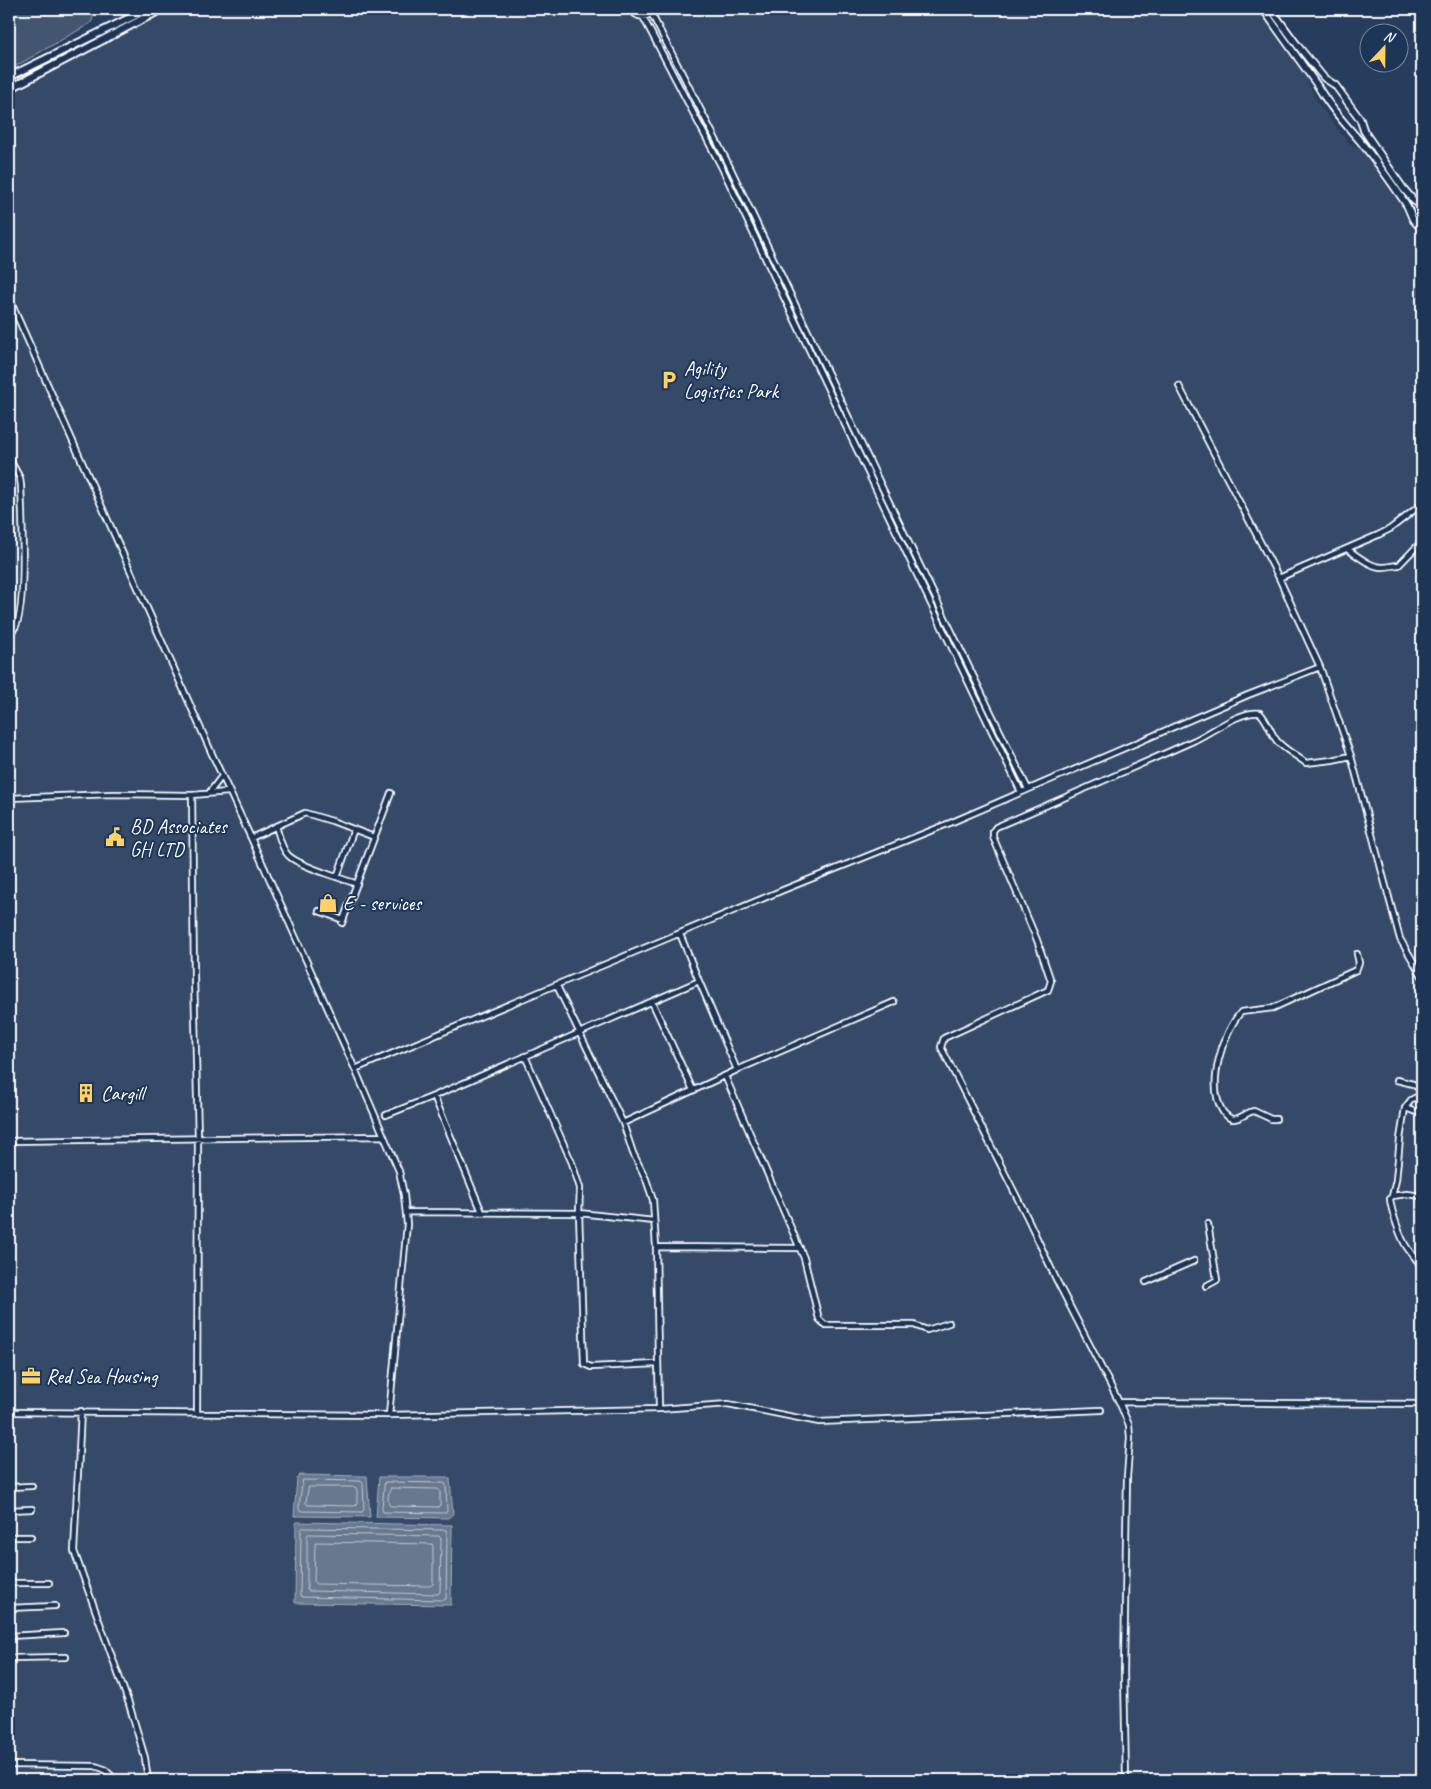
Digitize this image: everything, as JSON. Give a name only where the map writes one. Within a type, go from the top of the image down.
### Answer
[{"type":"highway","points":[[9,77],[148,9]]},
{"type":"highway","points":[[9,90],[162,9]]},
{"type":"main road","points":[[1263,9],[1335,114],[1350,130],[1408,206],[1411,216],[1420,226]]},
{"type":"main road","points":[[1271,9],[1324,78],[1332,82],[1360,119],[1364,131],[1403,188],[1422,207],[1414,211],[1411,216]]},
{"type":"main road","points":[[1319,89],[1323,84],[1332,82]]},
{"type":"main road","points":[[1350,130],[1358,127],[1360,119]]},
{"type":"street","points":[[630,9],[634,14],[643,17],[722,168],[1021,792]]},
{"type":"street","points":[[643,17],[653,11],[734,174],[878,479],[1028,789]]},
{"type":"street","points":[[9,298],[229,792],[355,1069],[399,1172],[407,1224],[389,1415]]},
{"type":"street","points":[[9,307],[15,313]]},
{"type":"street","points":[[1179,386],[1279,578],[1320,667],[1351,756],[1400,939],[1422,976]]},
{"type":"street","points":[[9,458],[20,478],[22,540],[22,588],[18,622],[14,629],[9,630]]},
{"type":"street","points":[[1279,578],[1390,528],[1422,504]]},
{"type":"street","points":[[1347,549],[1372,564],[1384,568],[1390,565],[1399,565],[1422,541]]},
{"type":"street","points":[[355,1069],[1021,792],[1248,695],[1320,667]]},
{"type":"street","points":[[1126,1780],[1124,1672],[1129,1425],[1024,1210],[941,1047],[944,1038],[1048,990],[1051,982],[1037,940],[993,837],[993,831],[996,827],[1194,740],[1235,718],[1249,714],[1260,714],[1265,719],[1276,739],[1285,749],[1306,763],[1351,756]]},
{"type":"street","points":[[209,793],[222,776]]},
{"type":"street","points":[[9,798],[229,792]]},
{"type":"street","points":[[319,911],[342,921],[391,793]]},
{"type":"street","points":[[192,794],[198,1138],[197,1414]]},
{"type":"street","points":[[251,838],[305,813],[374,837]]},
{"type":"street","points":[[276,826],[285,852],[290,857],[357,884]]},
{"type":"street","points":[[337,877],[354,830]]},
{"type":"street","points":[[680,934],[737,1070]]},
{"type":"street","points":[[1276,1119],[1271,1119],[1254,1111],[1231,1119],[1220,1107],[1215,1087],[1224,1042],[1241,1012],[1273,1008],[1356,970],[1359,963],[1357,954]]},
{"type":"street","points":[[386,1115],[699,981]]},
{"type":"street","points":[[557,986],[581,1032],[623,1123],[633,1153],[646,1179],[653,1200],[656,1247],[659,1408]]},
{"type":"street","points":[[652,1002],[693,1090]]},
{"type":"street","points":[[623,1123],[737,1070],[894,1002]]},
{"type":"street","points":[[525,1056],[572,1164],[580,1188],[579,1213],[584,1364],[591,1367],[657,1364]]},
{"type":"street","points":[[725,1076],[800,1248],[813,1288],[818,1319],[825,1325],[914,1325],[927,1330],[949,1323]]},
{"type":"street","points":[[1397,1080],[1413,1084],[1422,1093],[1411,1100],[1406,1108],[1400,1139],[1396,1180],[1390,1199],[1391,1208],[1403,1242],[1419,1260],[1422,1268]]},
{"type":"street","points":[[434,1096],[482,1212]]},
{"type":"street","points":[[1406,1108],[1422,1114]]},
{"type":"street","points":[[9,1141],[383,1136]]},
{"type":"street","points":[[1392,1196],[1407,1194],[1422,1196]]},
{"type":"street","points":[[406,1212],[579,1213],[654,1221]]},
{"type":"street","points":[[1206,1286],[1217,1280],[1208,1224]]},
{"type":"street","points":[[656,1247],[800,1248]]},
{"type":"street","points":[[1146,1282],[1194,1261]]},
{"type":"street","points":[[1119,1402],[1422,1404]]},
{"type":"street","points":[[9,1412],[80,1411],[389,1415],[659,1408],[728,1404],[819,1422],[1101,1410]]},
{"type":"street","points":[[80,1411],[74,1551],[129,1704],[145,1758],[148,1780]]},
{"type":"street","points":[[9,1487],[32,1486]]},
{"type":"street","points":[[9,1510],[32,1509]]},
{"type":"street","points":[[9,1537],[31,1537]]},
{"type":"street","points":[[9,1583],[49,1583]]},
{"type":"street","points":[[9,1608],[55,1606]]},
{"type":"street","points":[[9,1636],[64,1633]]},
{"type":"street","points":[[9,1658],[66,1657]]},
{"type":"street","points":[[9,1765],[95,1766],[104,1769],[116,1780]]},
{"type":"shaded area","points":[[9,9],[96,9],[91,23],[9,70]]},
{"type":"shaded area","points":[[167,9],[1260,9],[1299,64],[1319,105],[1349,143],[1361,149],[1406,211],[1407,220],[1413,228],[1422,231],[1422,1780],[9,1780],[9,93],[52,72]]},
{"type":"water","points":[[300,1475],[367,1476],[370,1517],[294,1516],[297,1478]]},
{"type":"water","points":[[379,1477],[448,1477],[450,1479],[453,1514],[448,1518],[376,1517]]},
{"type":"water","points":[[296,1522],[452,1525],[451,1605],[295,1603]]},
{"type":"place","name":"Agility Logistics Park","points":[[669,380]]},
{"type":"place","name":"BD Associates GH LTD","points":[[115,837]]},
{"type":"place","name":"E - services","points":[[328,903]]},
{"type":"place","name":"Cargill","points":[[86,1093]]},
{"type":"place","name":"Red Sea Housing","points":[[31,1376]]}]
